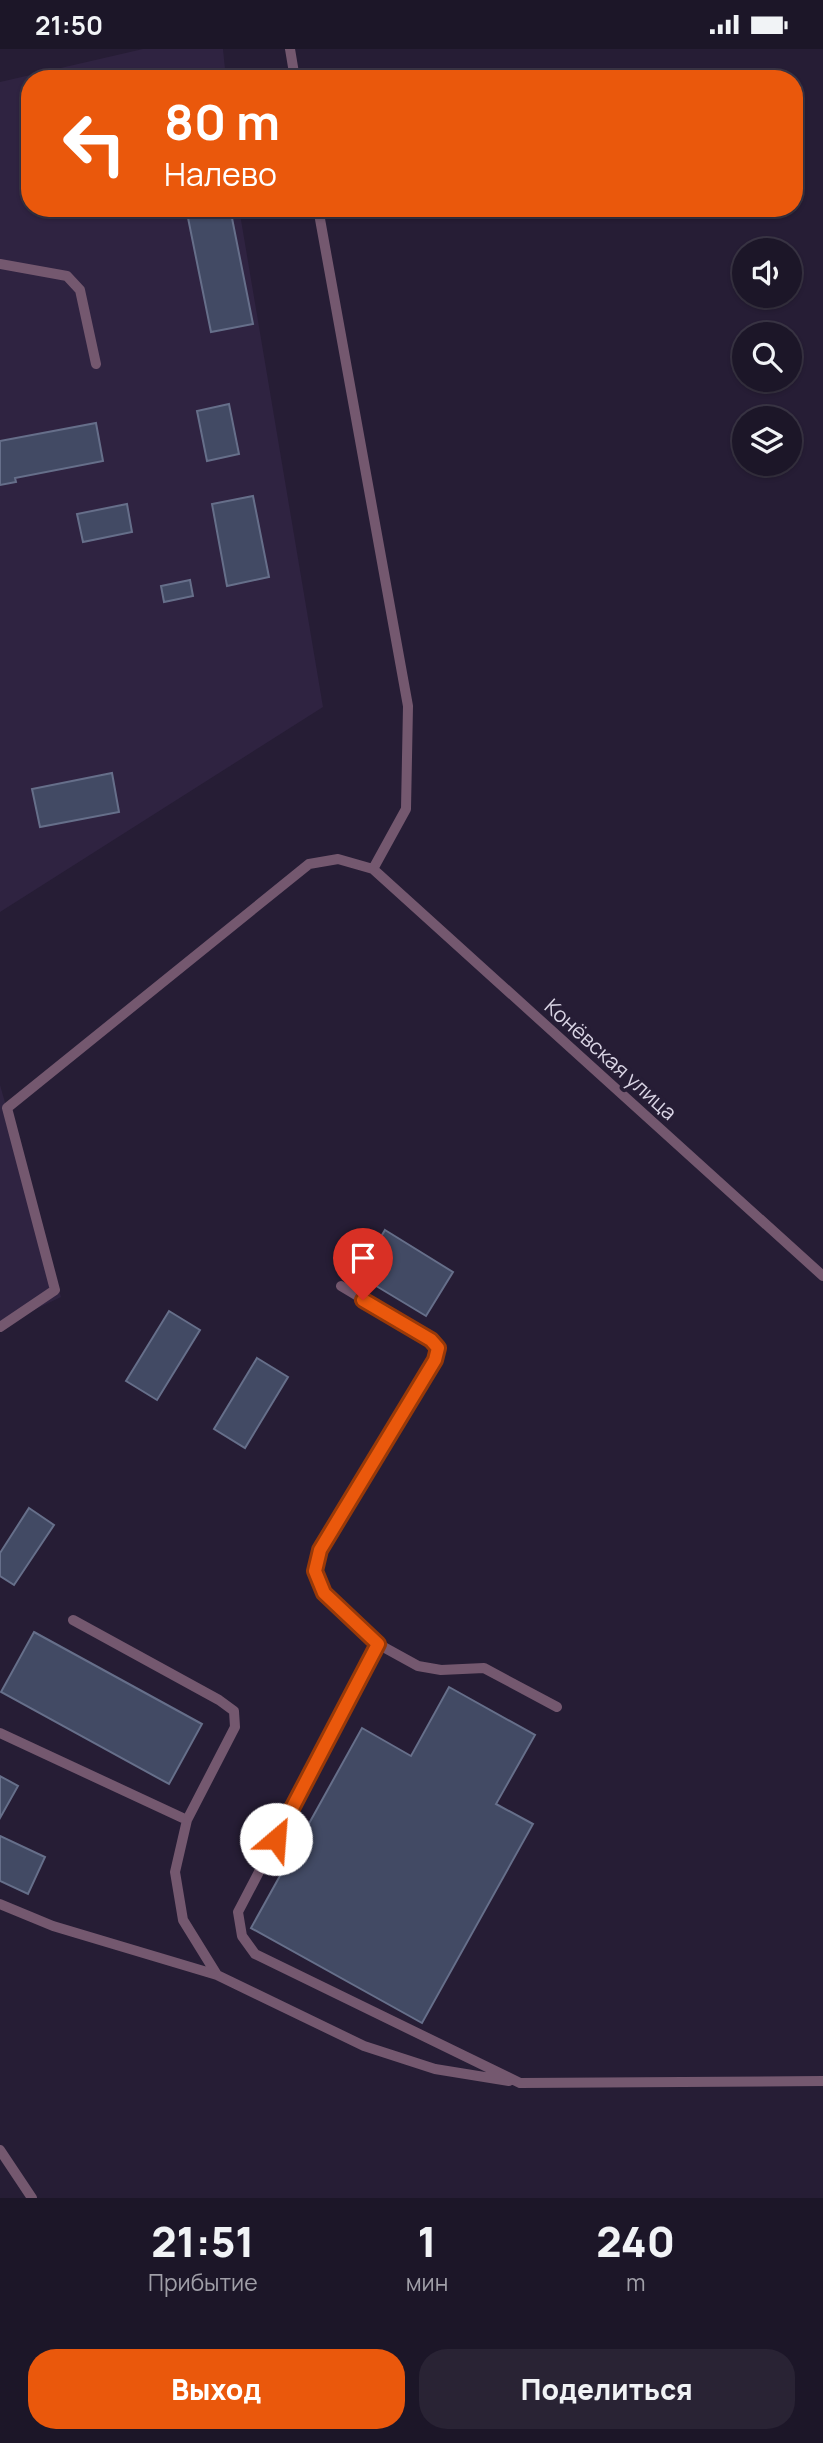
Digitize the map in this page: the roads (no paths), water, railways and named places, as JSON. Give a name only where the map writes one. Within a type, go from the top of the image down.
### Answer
[{"type":"lane","points":[[290,49],[294,70]]},
{"type":"lane","points":[[0,1327],[55,1290],[7,1108],[309,864],[338,859],[373,869],[406,809],[408,706],[320,217]]},
{"type":"lane","points":[[0,264],[68,276],[80,290],[96,364]]},
{"type":"lane","name":"Конёвская улица","points":[[373,869],[823,1276]]},
{"type":"lane","points":[[341,1286],[431,1340],[438,1348],[435,1360],[320,1550],[315,1571],[324,1593],[378,1644],[418,1666],[441,1670],[484,1668],[557,1707]]},
{"type":"lane","points":[[72,1620],[219,1700],[233,1711],[236,1727],[187,1820],[175,1872],[183,1920],[217,1975]]},
{"type":"lane","points":[[378,1644],[238,1912],[242,1936],[254,1954],[520,2083]]},
{"type":"lane","points":[[0,1733],[187,1820]]},
{"type":"lane","points":[[0,1904],[52,1926],[217,1975],[364,2046],[435,2069],[520,2083],[823,2081]]},
{"type":"lane","points":[[0,2150],[32,2198]]}]
